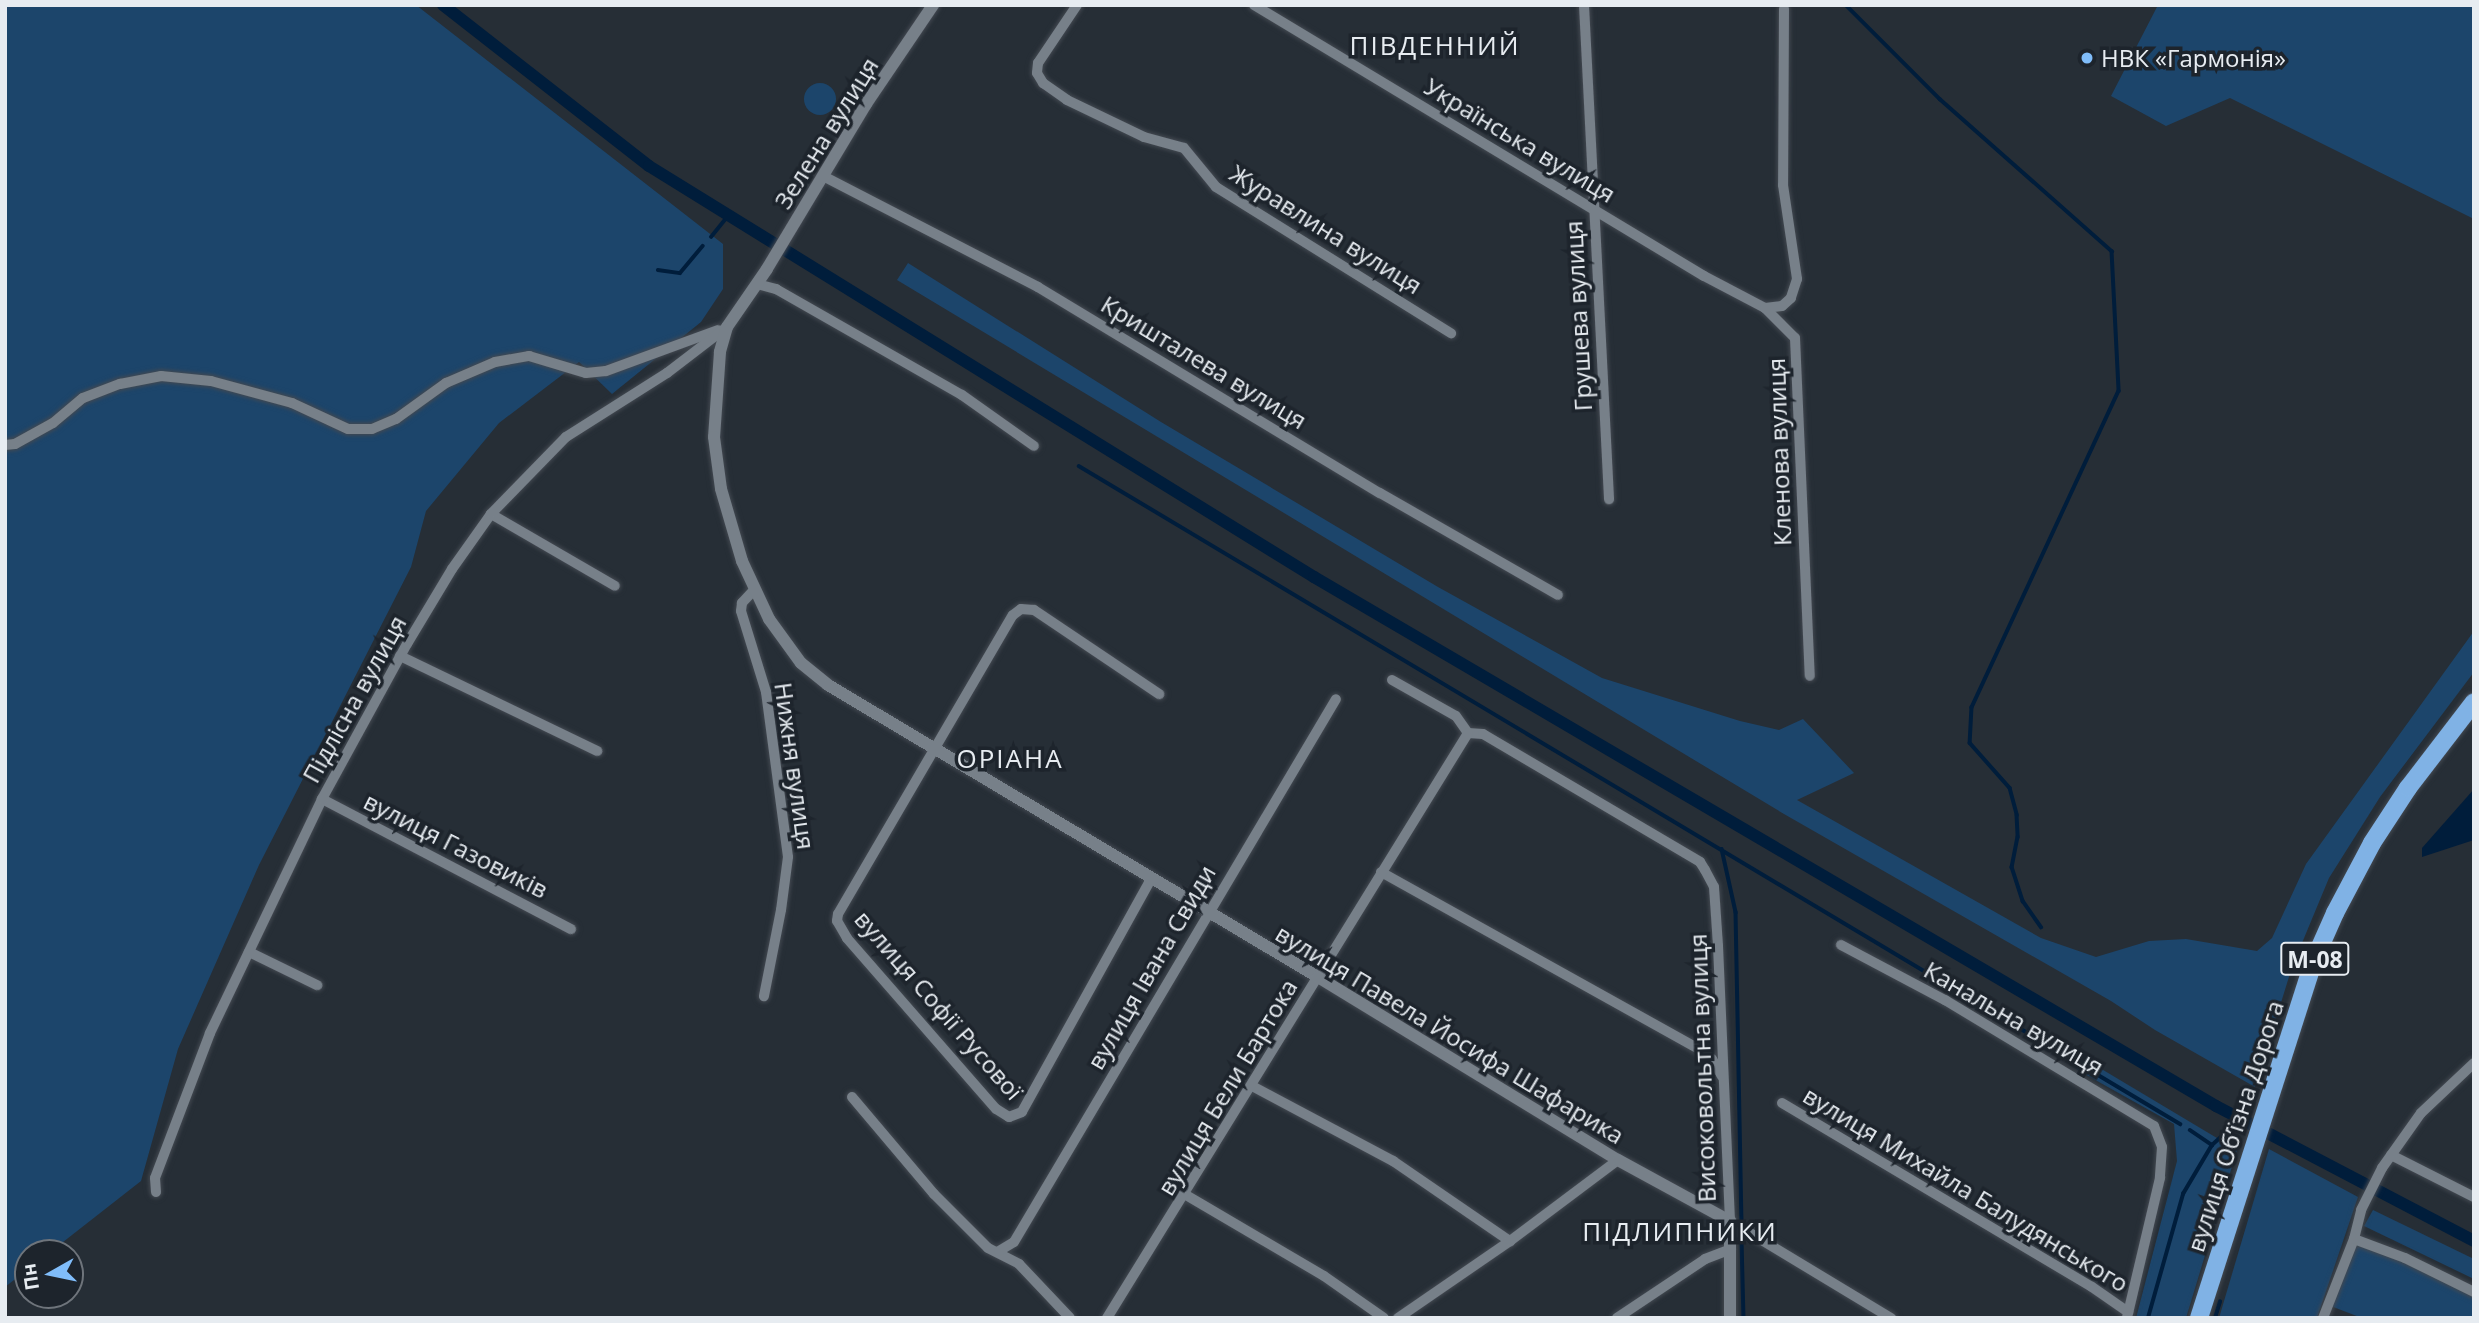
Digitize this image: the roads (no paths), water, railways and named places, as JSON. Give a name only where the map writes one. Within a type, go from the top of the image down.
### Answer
[{"type":"highway","name":"вулиця Обʼїзна Дорога","points":[[2199,1318],[2312,965],[2357,869],[2408,788],[2474,702]]},
{"type":"street","name":"Зелена вулиця","points":[[727,327],[767,269],[866,104],[933,5]]},
{"type":"street","name":"Журавлина вулиця","points":[[1077,5],[1038,63],[1037,73],[1043,83],[1067,100],[1144,137],[1184,148],[1196,159],[1216,187],[1451,333]]},
{"type":"street","name":"Українська вулиця","points":[[1254,5],[1704,276],[1765,308]]},
{"type":"street","name":"Грушева вулиця","points":[[1584,5],[1609,499]]},
{"type":"street","points":[[1765,308],[1782,306],[1791,298],[1797,279],[1783,185],[1784,9]]},
{"type":"street","name":"Кришталева вулиця","points":[[823,176],[1038,287],[1558,595]]},
{"type":"street","points":[[757,284],[776,289],[962,395],[1034,446]]},
{"type":"street","name":"Кленова вулиця","points":[[1765,308],[1795,338],[1810,676]]},
{"type":"street","points":[[5,445],[15,444],[53,423],[83,398],[120,384],[161,376],[211,381],[292,402],[348,429],[372,429],[396,419],[446,383],[495,362],[529,356],[586,373],[607,371],[727,327]]},
{"type":"street","name":"Підлісна вулиця","points":[[156,1192],[155,1178],[195,1071],[249,952],[322,799],[400,656],[452,569],[491,514],[566,437],[667,373],[727,327]]},
{"type":"street","name":"вулиця Павела Йосифа Шафарика","points":[[727,327],[717,380],[716,457],[730,528],[754,590],[785,644],[801,663],[828,685],[933,750],[1318,977],[1730,1227],[1750,1233],[1891,1318]]},
{"type":"street","points":[[491,514],[615,586]]},
{"type":"street","name":"Нижня вулиця","points":[[754,590],[742,603],[741,611],[766,692],[788,858],[764,996]]},
{"type":"street","points":[[933,750],[1013,615],[1021,609],[1034,610],[1159,694]]},
{"type":"street","points":[[400,656],[597,751]]},
{"type":"street","points":[[1392,680],[1456,716],[1468,733]]},
{"type":"street","name":"вулиця Івана Свиди","points":[[999,1251],[1014,1242],[1336,699]]},
{"type":"street","name":"Високовольтна вулиця","points":[[1468,733],[1483,734],[1700,862],[1714,887],[1731,1249],[1730,1318]]},
{"type":"street","name":"вулиця Бели Бартока","points":[[1107,1318],[1186,1195],[1468,733]]},
{"type":"street","name":"вулиця Софії Русової","points":[[933,750],[836,921],[847,938],[1003,1115],[1017,1116],[1022,1112],[1152,879]]},
{"type":"street","name":"вулиця Газовиків","points":[[322,799],[571,929]]},
{"type":"street","points":[[1381,872],[1699,1049],[1712,1059],[1723,1077]]},
{"type":"street","name":"Канальна вулиця","points":[[1842,945],[1945,1000],[2149,1121],[2159,1135],[2162,1147],[2160,1178],[2127,1315]]},
{"type":"street","points":[[249,952],[317,985]]},
{"type":"street","points":[[2323,1318],[2354,1239],[2361,1210],[2382,1168],[2421,1113],[2474,1063]]},
{"type":"street","points":[[1252,1086],[1393,1161],[1510,1241]]},
{"type":"street","points":[[852,1097],[934,1194],[988,1248],[999,1251],[1019,1264],[1070,1318]]},
{"type":"street","name":"вулиця Михайла Балудянського","points":[[1782,1103],[2092,1287],[2127,1315]]},
{"type":"street","points":[[2391,1155],[2474,1197]]},
{"type":"street","points":[[1398,1318],[1510,1241],[1618,1160]]},
{"type":"street","points":[[1186,1195],[1324,1276],[1384,1318]]},
{"type":"street","points":[[2354,1239],[2405,1258],[2474,1292]]},
{"type":"street","points":[[1617,1318],[1705,1259],[1731,1249]]},
{"type":"waterway","points":[[443,5],[649,166],[1314,577],[2216,1106],[2474,1241]]},
{"type":"waterway","points":[[1846,5],[1940,99],[2112,251],[2119,391],[1972,707],[1970,743],[2010,788],[2017,815],[2018,837],[2012,867],[2023,901],[2041,927]]},
{"type":"waterway","points":[[711,237],[729,215]]},
{"type":"waterway","points":[[658,270],[680,273],[703,246]]},
{"type":"waterway","points":[[1079,466],[2180,1124]]},
{"type":"waterway","points":[[1722,849],[1736,912],[1742,1223]]},
{"type":"waterway","points":[[2148,1318],[2183,1194],[2212,1145],[2241,1119]]},
{"type":"waterway","points":[[2190,1130],[2212,1145]]},
{"type":"waterway","points":[[1742,1242],[1744,1318]]},
{"type":"waterway","points":[[2215,1318],[2220,1302]]},
{"type":"place","name":"НВК «Гармонія»","points":[[2087,58]]},
{"type":"district","name":"ПІВДЕННИЙ","points":[[1435,46]]},
{"type":"district","name":"ОРІАНА","points":[[1010,759]]},
{"type":"district","name":"ПІДЛИПНИКИ","points":[[1680,1232]]}]
